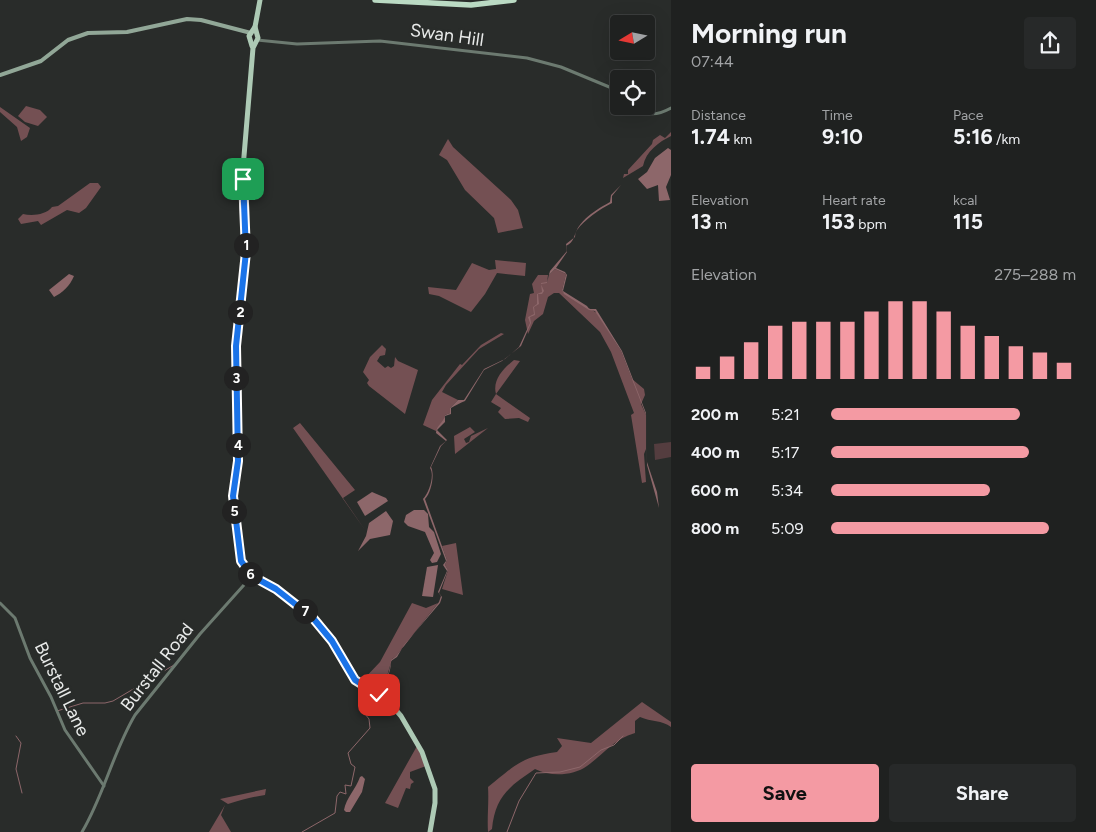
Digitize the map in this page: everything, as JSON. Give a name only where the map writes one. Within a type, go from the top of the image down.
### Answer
[{"type":"highway","points":[[375,0],[471,5],[514,0]]},
{"type":"highway","points":[[431,0],[481,0]]},
{"type":"main road","points":[[260,0],[252,48],[243,168],[246,252],[236,352],[238,464],[233,496],[239,548],[243,566],[252,576],[276,589],[313,618],[332,641],[355,680],[394,706],[418,743],[435,791],[430,832]]},
{"type":"main road","points":[[0,75],[41,61],[68,40],[88,33],[127,32],[187,19],[200,20],[244,32],[254,37]]},
{"type":"street","name":"Swan Hill","points":[[254,37],[297,44],[380,40],[527,58],[561,67],[610,87]]},
{"type":"street","points":[[655,114],[671,108]]},
{"type":"street","name":"Burstall Road","points":[[82,832],[104,786],[126,730],[200,634],[252,576]]},
{"type":"street","name":"Burstall Lane","points":[[0,603],[16,620],[30,658],[51,697],[65,730],[104,786]]},
{"type":"shaded area","points":[[26,106],[40,110],[47,117],[38,126],[25,122],[18,116]]},
{"type":"shaded area","points":[[0,107],[30,128],[27,137],[21,141],[17,127],[0,112]]},
{"type":"shaded area","points":[[671,132],[671,136],[650,151],[643,166],[623,178],[624,174],[628,174],[628,170],[652,144],[653,140],[660,135],[665,138]]},
{"type":"shaded area","points":[[448,139],[453,147],[511,200],[518,210],[523,228],[498,233],[494,218],[465,190],[447,160],[439,155]]},
{"type":"shaded area","points":[[668,148],[671,150],[671,175],[666,187],[670,200],[659,201],[658,185],[647,189],[638,179],[647,172],[655,158]]},
{"type":"shaded area","points":[[90,183],[98,183],[101,187],[86,208],[79,213],[67,210],[41,225],[38,221],[21,224],[18,219],[23,214],[39,214],[58,206]]},
{"type":"shaded area","points":[[621,185],[612,196],[612,203],[602,208],[577,230],[588,216],[610,202],[611,195]]},
{"type":"shaded area","points":[[567,251],[556,268],[565,272],[567,275],[563,291],[589,309],[596,309],[622,351],[646,413],[647,462],[657,492],[659,508],[647,465],[646,415],[621,351],[595,311],[589,310],[564,294],[562,290],[566,274],[555,269],[549,275],[547,283],[541,284],[547,282],[550,271]]},
{"type":"shaded area","points":[[495,260],[526,263],[525,276],[497,273],[485,294],[471,312],[439,296],[429,294],[428,287],[456,290],[472,263],[489,270],[496,269]]},
{"type":"shaded area","points":[[555,269],[566,274],[562,290],[564,293],[597,313],[621,351],[632,379],[644,389],[645,395],[641,404],[646,415],[646,449],[644,454],[646,482],[642,483],[631,415],[634,413],[611,352],[600,332],[559,293],[554,293],[548,297],[543,314],[534,321],[528,334],[525,320],[530,294],[534,293],[532,284],[538,275],[548,275],[547,283],[549,275]]},
{"type":"shaded area","points":[[69,274],[74,276],[70,283],[54,297],[49,290]]},
{"type":"shaded area","points":[[541,284],[544,291],[542,294],[538,294],[539,304],[534,307],[535,315],[530,317],[531,323],[521,346],[510,354],[519,347],[530,323],[528,317],[534,314],[533,307],[537,304],[537,294],[542,292]]},
{"type":"shaded area","points":[[501,333],[504,334],[479,349],[446,385],[442,392],[458,400],[450,408],[450,413],[445,415],[444,421],[436,431],[423,425],[432,400],[460,364],[462,365],[481,345]]},
{"type":"shaded area","points":[[382,345],[386,349],[385,355],[380,356],[377,361],[385,368],[394,366],[395,357],[398,361],[418,370],[405,414],[369,386],[367,383],[369,380],[363,372],[370,357]]},
{"type":"shaded area","points":[[504,360],[484,370],[465,401],[451,408],[451,414],[445,416],[445,422],[437,430],[446,441],[436,433],[437,428],[445,415],[450,413],[450,408],[458,400],[464,400],[484,369]]},
{"type":"shaded area","points":[[514,360],[520,361],[496,394],[497,379]]},
{"type":"shaded area","points":[[496,394],[530,418],[528,422],[519,418],[505,419],[498,412],[501,408],[491,402]]},
{"type":"shaded area","points":[[300,423],[355,490],[343,498],[365,530],[293,428]]},
{"type":"shaded area","points":[[470,427],[475,432],[464,439],[466,443],[469,442],[471,436],[488,428],[455,454],[454,436]]},
{"type":"shaded area","points":[[446,441],[441,446],[431,467],[433,475],[432,484],[425,499],[447,560],[445,565],[448,570],[439,593],[442,597],[440,603],[415,633],[439,602],[441,596],[438,592],[447,571],[443,565],[446,561],[423,499],[431,484],[432,475],[430,468],[440,446]]},
{"type":"shaded area","points":[[671,442],[671,457],[655,460],[654,444]]},
{"type":"shaded area","points":[[372,492],[386,498],[388,501],[365,516],[357,502]]},
{"type":"shaded area","points":[[414,510],[424,510],[428,514],[429,527],[434,532],[441,554],[437,562],[432,563],[430,560],[434,553],[425,532],[408,526],[404,522],[406,515]]},
{"type":"shaded area","points":[[386,511],[393,521],[390,535],[370,539],[358,551],[366,536],[369,523]]},
{"type":"shaded area","points":[[456,543],[463,595],[442,589],[448,570],[445,565],[447,560],[442,546]]},
{"type":"shaded area","points":[[438,565],[433,597],[422,596],[427,567]]},
{"type":"shaded area","points":[[412,603],[426,608],[438,603],[392,659],[385,683],[379,691],[362,681],[380,662]]},
{"type":"shaded area","points":[[402,649],[397,657],[391,661],[389,674],[380,693],[379,690],[387,676],[391,660]]},
{"type":"shaded area","points":[[642,702],[671,722],[671,727],[664,723],[640,717],[635,721],[635,733],[621,739],[587,766],[575,772],[554,774],[535,769],[505,793],[496,808],[492,829],[488,832],[488,787],[526,759],[557,752],[562,746],[557,738],[591,743]]},
{"type":"shaded area","points":[[417,746],[426,766],[410,772],[410,778],[414,782],[411,784],[410,789],[406,788],[398,808],[385,803]]},
{"type":"shaded area","points":[[362,776],[365,779],[362,792],[350,812],[346,812],[344,810],[347,801]]},
{"type":"shaded area","points":[[266,789],[265,795],[228,804],[220,799]]},
{"type":"shaded area","points":[[225,805],[221,815],[231,832],[209,832]]},
{"type":"waterway","points":[[57,711],[83,703],[113,701],[174,665]]},
{"type":"waterway","points":[[302,832],[335,813],[337,796],[340,792],[346,794],[345,785],[351,786],[355,767],[351,764],[348,753],[370,728],[369,719],[365,714],[374,709],[378,696]]},
{"type":"waterway","points":[[16,736],[21,743],[16,769],[22,793]]},
{"type":"waterway","points":[[507,832],[519,801],[536,773],[560,772],[580,767],[601,750],[614,745],[623,736]]},
{"type":"route","points":[[243,179],[246,252],[235,358],[238,461],[233,496],[241,561],[245,569],[252,576],[276,589],[313,618],[329,636],[355,680],[379,695]]}]
